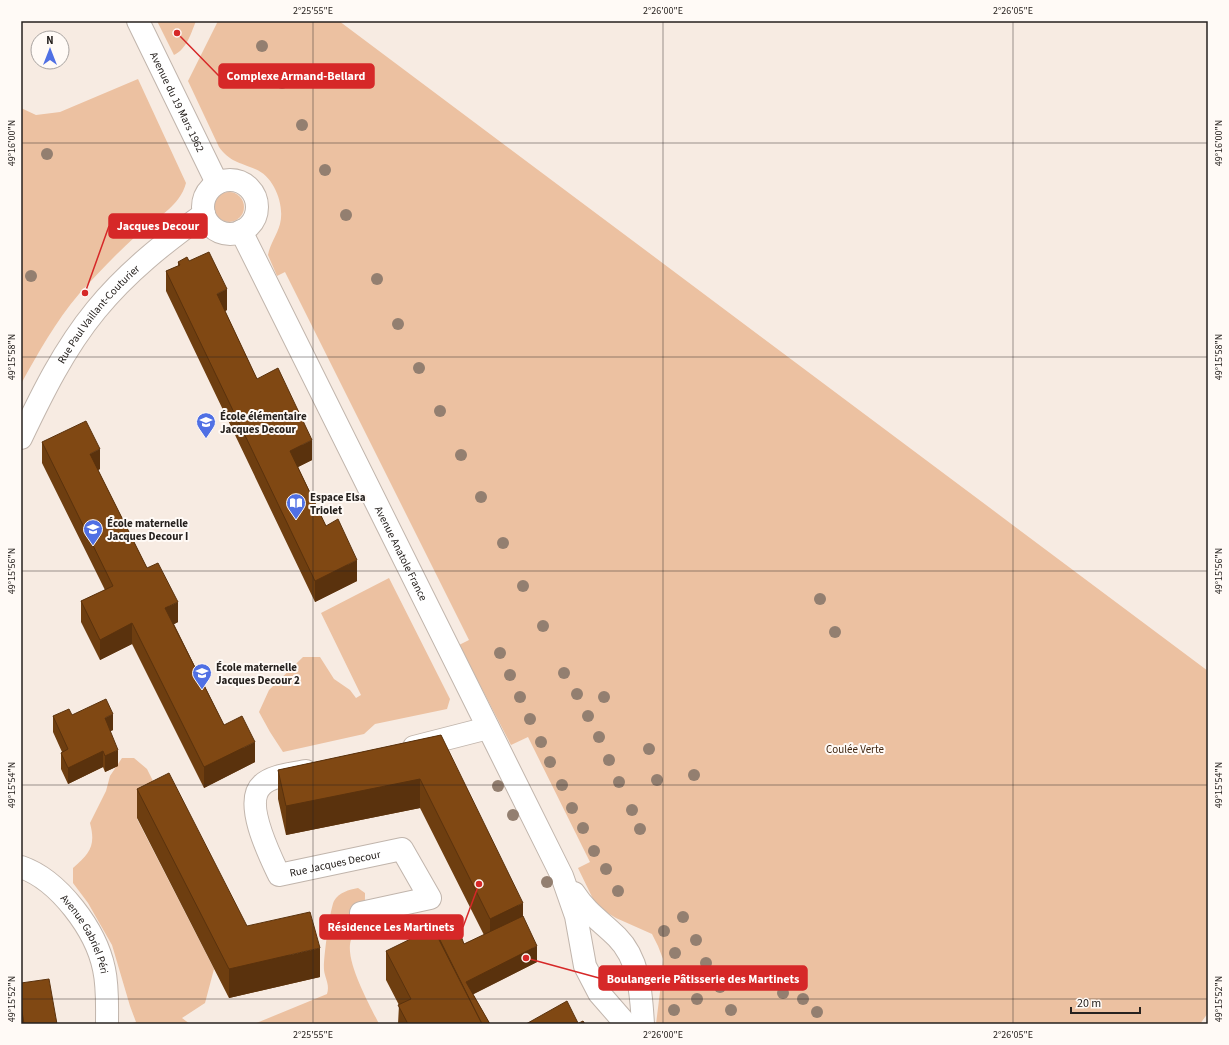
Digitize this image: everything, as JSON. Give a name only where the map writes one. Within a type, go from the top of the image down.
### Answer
[{"type":"street","name":"Avenue du 19 Mars 1962","points":[[138,21],[217,183]]},
{"type":"street","points":[[225,180],[238,181],[249,188],[254,195],[256,203],[255,216],[251,223],[240,231],[229,233],[217,230],[210,225],[204,214],[204,198],[211,188],[217,183],[225,180]]},
{"type":"street","name":"Rue Paul Vaillant-Couturier","points":[[21,438],[52,377],[77,336],[96,310],[143,261],[204,214]]},
{"type":"street","name":"Avenue Anatole France","points":[[240,231],[562,876],[576,916],[588,973],[606,1001],[626,1024]]},
{"type":"street","points":[[391,752],[488,728]]},
{"type":"street","name":"Rue Jacques Decour","points":[[322,768],[274,779],[262,785],[258,789],[255,804],[259,827],[279,875],[402,849],[430,898],[361,913]]},
{"type":"street","name":"Avenue Gabriel Péri","points":[[21,867],[44,880],[58,892],[79,916],[93,937],[104,970],[107,1024]]},
{"type":"street","name":"Avenue Anatole France","points":[[562,876],[587,910],[612,933],[627,951],[634,967],[640,988],[643,1024]]},
{"type":"street","points":[[582,950],[585,942],[592,934],[612,933]]},
{"type":"street","points":[[606,1001],[613,1004],[626,1003],[637,996],[640,988]]},
{"type":"green space","points":[[157,21],[196,21],[185,45],[174,55]]},
{"type":"green space","name":"Coulée Verte","points":[[218,21],[339,21],[1208,671],[1208,1013],[1200,1024],[656,1024],[663,959],[658,946],[652,934],[616,918],[601,909],[594,901],[578,868],[590,862],[528,737],[511,745],[459,645],[469,640],[285,272],[277,276],[268,255],[279,228],[281,216],[279,200],[273,184],[262,173],[231,159],[223,152],[219,147],[188,81]]},
{"type":"green space","points":[[138,79],[186,183],[183,191],[166,212],[129,242],[79,294],[55,326],[21,384],[21,108],[36,115],[60,112]]},
{"type":"green space","points":[[229,192],[240,196],[244,207],[240,218],[229,222],[218,218],[214,207],[218,196]]},
{"type":"green space","points":[[389,578],[450,699],[447,709],[375,724],[364,734],[283,752],[259,712],[269,690],[303,657],[320,657],[334,679],[350,690],[356,698],[361,695],[321,613]]},
{"type":"green space","points":[[122,758],[134,758],[147,769],[162,799],[137,819],[214,969],[205,1003],[182,1018],[190,1024],[129,1024],[136,1022],[112,945],[88,903],[73,883],[73,868],[84,858],[92,843],[90,823],[106,791],[110,776]]},
{"type":"green space","points":[[358,888],[365,893],[364,910],[360,927],[351,940],[351,959],[364,994],[379,1024],[254,1024],[327,994],[328,987],[324,964],[332,906],[336,898],[341,893]]},
{"type":"building","points":[[209,252],[227,289],[217,294],[257,379],[278,368],[312,440],[290,451],[326,526],[338,519],[357,560],[315,581],[166,271],[180,265],[178,262],[187,257],[189,261]]},
{"type":"building","points":[[86,421],[100,449],[90,454],[147,568],[158,563],[178,602],[165,608],[224,725],[242,716],[255,742],[204,767],[132,623],[100,640],[81,601],[113,586],[42,442]]},
{"type":"building","points":[[106,699],[113,714],[105,718],[118,750],[105,756],[103,751],[68,768],[61,753],[68,749],[53,716],[69,709],[72,715]]},
{"type":"building","points":[[441,735],[523,903],[490,919],[420,779],[286,806],[278,770]]},
{"type":"building","points":[[169,773],[247,926],[310,912],[320,948],[229,969],[137,789]]},
{"type":"building","points":[[523,916],[537,946],[466,982],[490,1024],[482,1024],[439,938],[458,928],[464,944]]},
{"type":"building","points":[[433,928],[482,1024],[408,1024],[398,1005],[411,999],[386,951]]},
{"type":"building","points":[[49,979],[57,1024],[24,1024],[21,1005],[21,983]]},
{"type":"building","points":[[567,1001],[578,1023],[577,1024],[526,1024]]},
{"type":"building","points":[[583,1021],[585,1024],[577,1024]]},
{"type":"place","name":"Complexe Armand-Bellard","points":[[177,33]]},
{"type":"place","name":"Jacques Decour","points":[[85,293]]},
{"type":"place","name":"École élémentaire Jacques Decour","points":[[206,439]]},
{"type":"place","name":"Espace Elsa Triolet","points":[[296,520]]},
{"type":"place","name":"École maternelle Jacques Decour I","points":[[93,546]]},
{"type":"place","name":"École maternelle Jacques Decour 2","points":[[202,690]]},
{"type":"place","name":"Résidence Les Martinets","points":[[479,884]]},
{"type":"place","name":"Boulangerie Pâtisserie des Martinets","points":[[526,958]]}]
